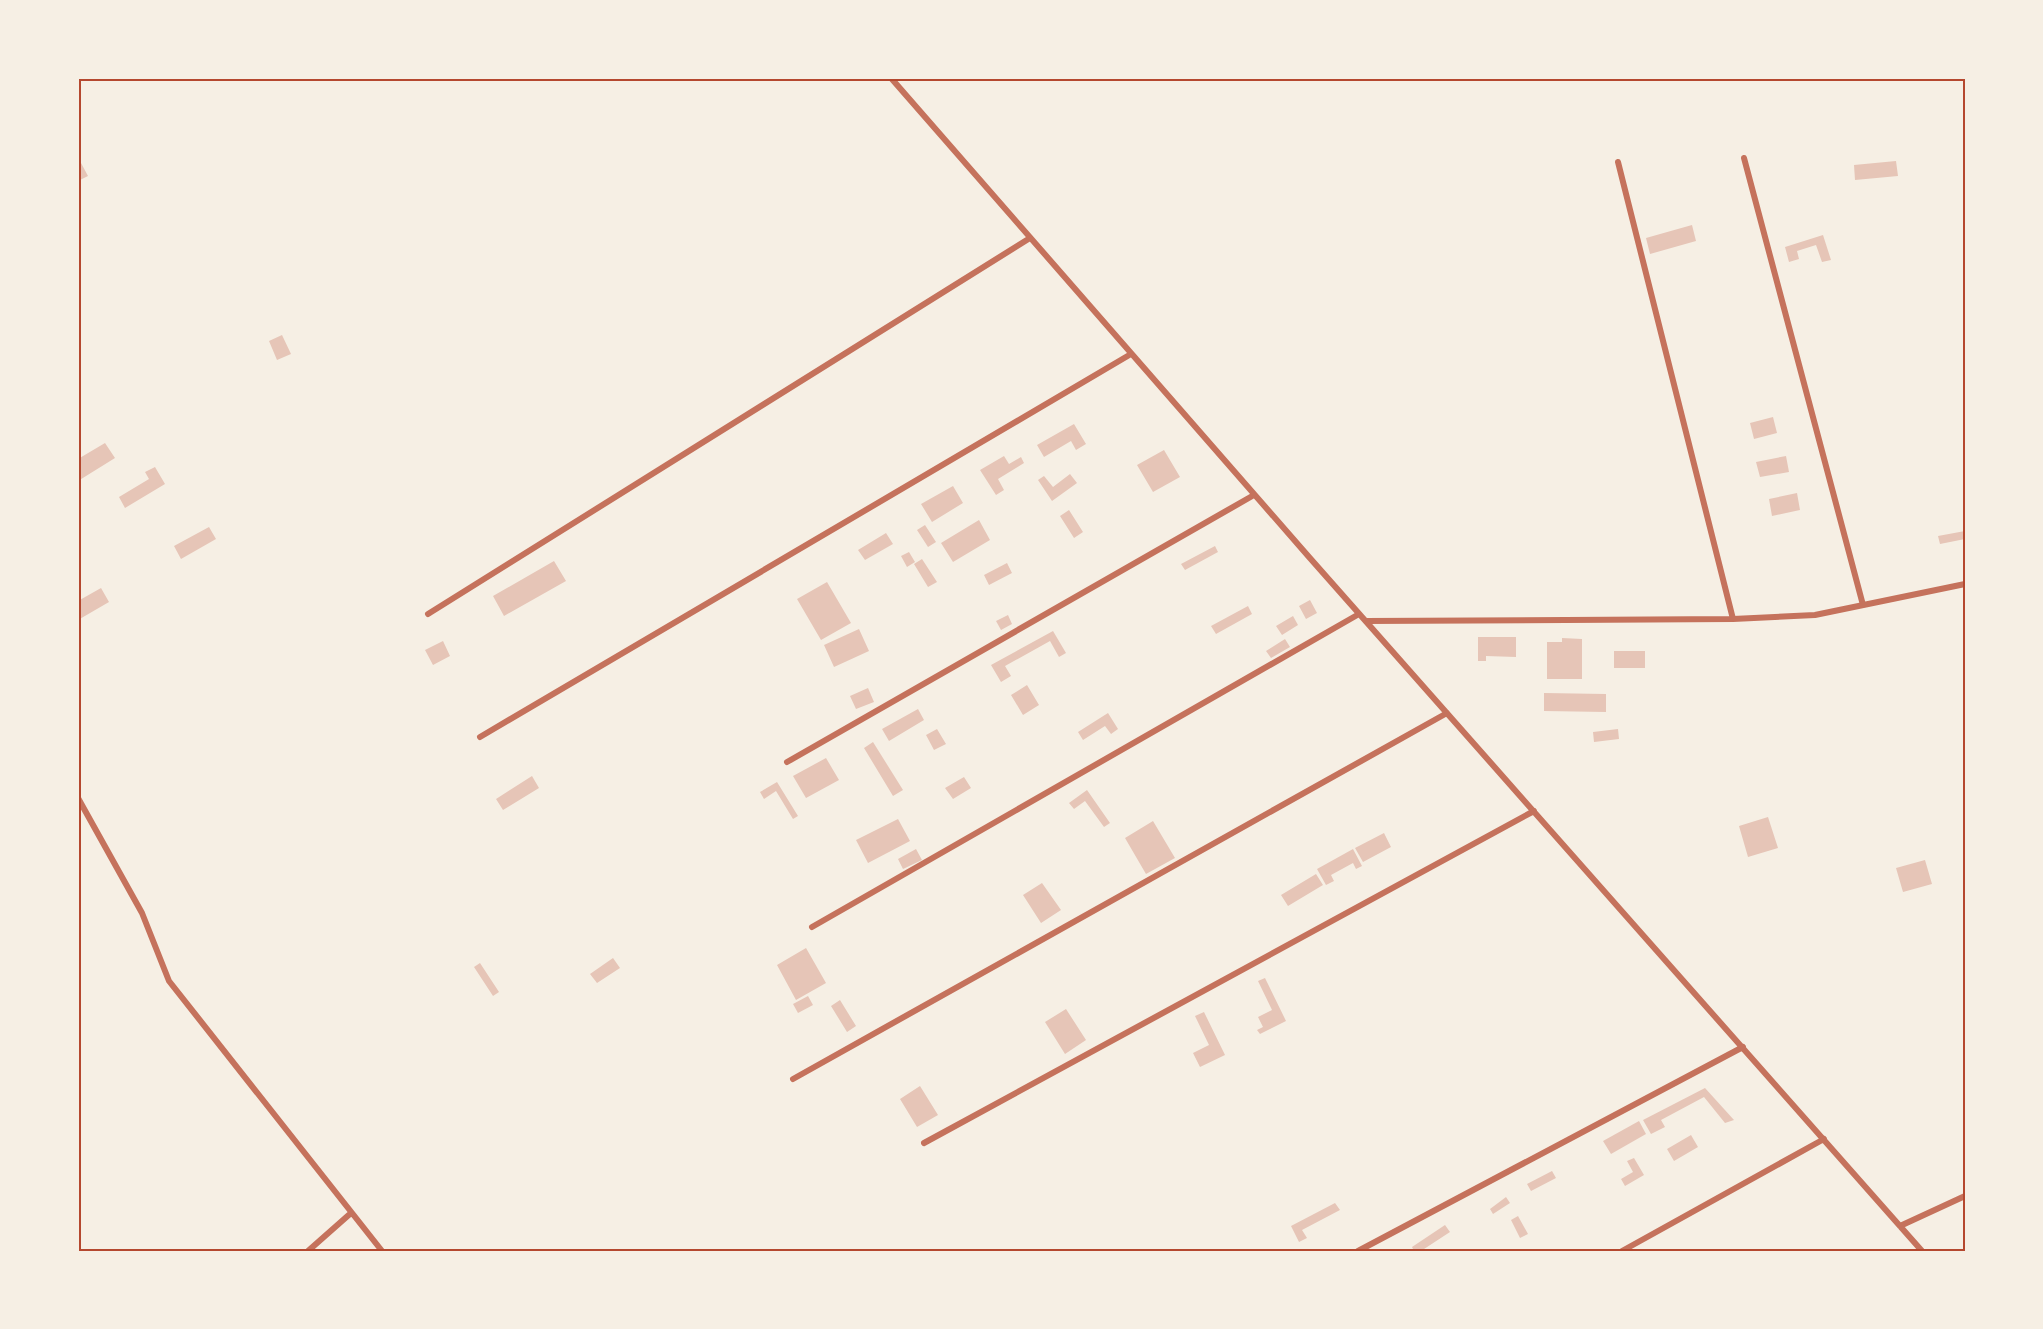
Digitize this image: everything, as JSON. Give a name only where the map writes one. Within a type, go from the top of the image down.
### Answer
[{"type":"street","points":[[891,78],[1254,495],[1922,1251]]},
{"type":"street","points":[[1744,158],[1863,605]]},
{"type":"street","points":[[1618,162],[1733,619]]},
{"type":"street","points":[[428,614],[1030,238]]},
{"type":"street","points":[[480,737],[1131,354]]},
{"type":"street","points":[[787,762],[1254,495]]},
{"type":"street","points":[[1366,621],[1733,619],[1815,615],[1965,584]]},
{"type":"street","points":[[812,927],[1359,614]]},
{"type":"street","points":[[793,1079],[1447,712]]},
{"type":"street","points":[[78,798],[142,914],[169,981],[382,1251]]},
{"type":"street","points":[[924,1143],[1534,811]]},
{"type":"street","points":[[1358,1251],[1743,1047]]},
{"type":"street","points":[[1622,1251],[1824,1139]]},
{"type":"street","points":[[1900,1226],[1965,1196]]},
{"type":"street","points":[[308,1251],[351,1213]]},
{"type":"building","points":[[1896,161],[1898,176],[1855,180],[1854,165]]},
{"type":"building","points":[[81,163],[88,176],[80,180],[78,165]]},
{"type":"building","points":[[1692,225],[1696,241],[1650,254],[1646,238]]},
{"type":"building","points":[[1823,235],[1831,260],[1822,262],[1816,245],[1797,251],[1799,259],[1789,262],[1785,247]]},
{"type":"building","points":[[282,335],[291,354],[277,360],[269,341]]},
{"type":"building","points":[[1773,417],[1777,433],[1754,439],[1750,423]]},
{"type":"building","points":[[1074,424],[1086,444],[1076,450],[1071,441],[1044,457],[1037,445]]},
{"type":"building","points":[[105,443],[115,458],[78,481],[78,459]]},
{"type":"building","points":[[1164,450],[1180,477],[1153,492],[1137,465]]},
{"type":"building","points":[[1004,456],[1009,464],[1021,457],[1024,463],[998,479],[1004,490],[996,495],[980,470]]},
{"type":"building","points":[[1786,456],[1789,472],[1760,477],[1756,462]]},
{"type":"building","points":[[155,467],[165,484],[125,508],[119,497],[149,479],[145,472]]},
{"type":"building","points":[[1070,474],[1077,483],[1052,501],[1038,480],[1044,476],[1053,487]]},
{"type":"building","points":[[953,486],[963,503],[932,522],[921,504]]},
{"type":"building","points":[[1797,493],[1800,510],[1772,516],[1769,499]]},
{"type":"building","points":[[1069,510],[1083,532],[1074,538],[1060,516]]},
{"type":"building","points":[[979,520],[990,540],[953,562],[941,543]]},
{"type":"building","points":[[925,525],[936,542],[928,547],[917,530]]},
{"type":"building","points":[[209,527],[216,539],[181,559],[174,546]]},
{"type":"building","points":[[1965,531],[1965,539],[1940,544],[1938,536]]},
{"type":"building","points":[[886,533],[893,544],[865,560],[858,550]]},
{"type":"building","points":[[1215,546],[1218,552],[1185,570],[1181,564]]},
{"type":"building","points":[[909,552],[915,562],[907,567],[901,556]]},
{"type":"building","points":[[922,559],[937,582],[928,587],[914,564]]},
{"type":"building","points":[[554,561],[566,581],[504,616],[493,596]]},
{"type":"building","points":[[1007,563],[1012,573],[989,585],[984,575]]},
{"type":"building","points":[[827,582],[851,623],[821,640],[797,599]]},
{"type":"building","points":[[101,588],[109,602],[78,620],[78,601]]},
{"type":"building","points":[[1310,600],[1317,613],[1306,619],[1299,606]]},
{"type":"building","points":[[1248,606],[1252,614],[1216,634],[1211,626]]},
{"type":"building","points":[[1008,615],[1012,624],[1001,630],[996,621]]},
{"type":"building","points":[[1293,616],[1298,625],[1282,635],[1276,626]]},
{"type":"building","points":[[859,629],[869,651],[834,667],[824,645]]},
{"type":"building","points":[[1053,631],[1066,653],[1059,657],[1050,641],[1005,666],[1011,676],[1001,682],[991,665]]},
{"type":"building","points":[[1478,637],[1516,637],[1516,657],[1486,656],[1486,661],[1478,661]]},
{"type":"building","points":[[1562,638],[1582,639],[1582,679],[1547,679],[1547,642],[1562,642]]},
{"type":"building","points":[[1285,639],[1290,647],[1271,658],[1266,651]]},
{"type":"building","points":[[443,641],[450,656],[433,665],[425,650]]},
{"type":"building","points":[[1614,651],[1645,651],[1645,668],[1614,668]]},
{"type":"building","points":[[1027,685],[1039,705],[1023,715],[1011,695]]},
{"type":"building","points":[[868,688],[874,702],[856,709],[850,696]]},
{"type":"building","points":[[1544,693],[1606,694],[1606,712],[1544,711]]},
{"type":"building","points":[[918,709],[924,720],[889,741],[882,729]]},
{"type":"building","points":[[1108,713],[1118,729],[1111,734],[1105,726],[1083,740],[1078,732]]},
{"type":"building","points":[[937,729],[946,744],[934,750],[926,735]]},
{"type":"building","points":[[1618,729],[1619,739],[1594,742],[1593,732]]},
{"type":"building","points":[[873,742],[903,790],[893,796],[864,748]]},
{"type":"building","points":[[826,758],[839,780],[806,798],[793,776]]},
{"type":"building","points":[[532,776],[539,788],[503,810],[496,799]]},
{"type":"building","points":[[964,777],[971,788],[953,799],[945,788]]},
{"type":"building","points":[[777,782],[798,816],[793,819],[776,791],[764,799],[760,792]]},
{"type":"building","points":[[1087,790],[1110,823],[1104,827],[1085,801],[1074,809],[1069,803]]},
{"type":"building","points":[[1768,817],[1778,848],[1748,857],[1739,826]]},
{"type":"building","points":[[898,819],[910,841],[868,863],[856,840]]},
{"type":"building","points":[[1153,821],[1175,858],[1146,874],[1125,838]]},
{"type":"building","points":[[1384,833],[1391,847],[1363,862],[1355,848]]},
{"type":"building","points":[[916,849],[922,860],[903,869],[898,859]]},
{"type":"building","points":[[1353,849],[1362,866],[1356,869],[1353,863],[1331,875],[1334,881],[1326,885],[1317,869]]},
{"type":"building","points":[[1925,860],[1932,884],[1903,892],[1896,868]]},
{"type":"building","points":[[1316,874],[1323,885],[1288,906],[1281,895]]},
{"type":"building","points":[[1042,883],[1061,910],[1041,923],[1023,895]]},
{"type":"building","points":[[806,948],[826,983],[796,1000],[777,965]]},
{"type":"building","points":[[613,958],[620,968],[597,983],[590,974]]},
{"type":"building","points":[[480,963],[499,992],[493,996],[474,967]]},
{"type":"building","points":[[1265,978],[1286,1021],[1260,1034],[1257,1030],[1263,1027],[1258,1017],[1272,1010],[1258,981]]},
{"type":"building","points":[[808,996],[813,1005],[798,1013],[793,1004]]},
{"type":"building","points":[[840,1000],[856,1026],[847,1032],[831,1006]]},
{"type":"building","points":[[1066,1009],[1086,1040],[1065,1054],[1045,1022]]},
{"type":"building","points":[[1204,1012],[1225,1055],[1200,1067],[1193,1053],[1209,1045],[1195,1016]]},
{"type":"building","points":[[920,1086],[938,1115],[917,1127],[900,1099]]},
{"type":"building","points":[[1705,1088],[1734,1120],[1725,1123],[1704,1097],[1661,1120],[1665,1127],[1651,1134],[1643,1120]]},
{"type":"building","points":[[1639,1121],[1646,1134],[1611,1154],[1603,1141]]},
{"type":"building","points":[[1691,1135],[1698,1147],[1674,1161],[1667,1149]]},
{"type":"building","points":[[1634,1158],[1644,1175],[1625,1186],[1621,1179],[1633,1172],[1627,1161]]},
{"type":"building","points":[[1552,1171],[1556,1178],[1531,1191],[1527,1184]]},
{"type":"building","points":[[1506,1197],[1510,1203],[1493,1214],[1490,1209]]},
{"type":"building","points":[[1335,1203],[1340,1210],[1302,1230],[1307,1238],[1299,1242],[1291,1226]]},
{"type":"building","points":[[1518,1216],[1528,1234],[1520,1238],[1511,1220]]},
{"type":"building","points":[[1445,1225],[1450,1232],[1421,1251],[1414,1251],[1412,1247]]}]
